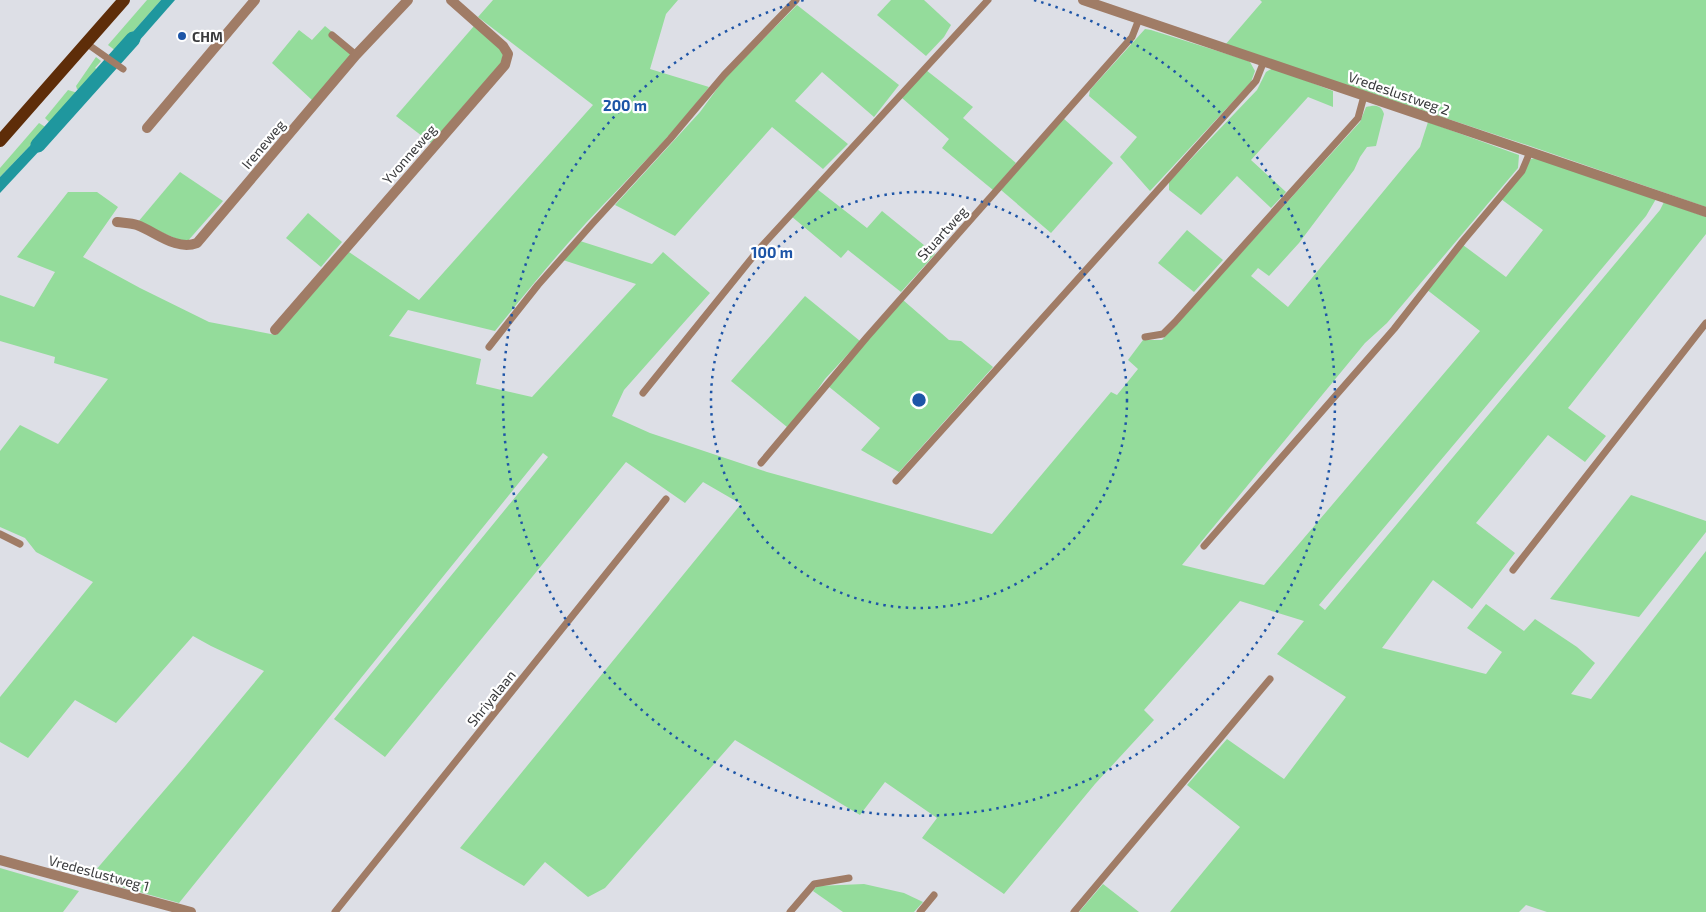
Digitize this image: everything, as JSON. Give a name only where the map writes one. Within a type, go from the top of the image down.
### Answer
[{"type":"main road","points":[[0,141],[124,0]]},
{"type":"street","points":[[147,128],[255,0]]},
{"type":"street","name":"Ireneweg","points":[[117,222],[136,225],[188,247],[196,243],[356,55],[408,0]]},
{"type":"street","name":"Yvonneweg","points":[[275,330],[505,65],[508,54],[503,46],[451,0]]},
{"type":"street","name":"Vredeslustweg 2","points":[[1083,0],[1706,212]]},
{"type":"street","name":"Vredeslustweg 1","points":[[0,860],[191,912]]},
{"type":"lane","points":[[489,347],[538,285],[670,139],[724,75],[796,0]]},
{"type":"lane","points":[[643,392],[760,248],[988,0]]},
{"type":"lane","name":"Stuartweg","points":[[761,463],[872,330],[1132,37],[1139,19]]},
{"type":"lane","points":[[332,35],[356,55]]},
{"type":"lane","points":[[86,43],[123,69]]},
{"type":"lane","points":[[896,481],[1256,81],[1264,61]]},
{"type":"lane","points":[[1145,337],[1163,334],[1175,322],[1358,118],[1364,96]]},
{"type":"lane","points":[[1204,546],[1394,329],[1463,241],[1522,172],[1530,152]]},
{"type":"lane","points":[[1514,570],[1706,323]]},
{"type":"lane","name":"Shriyalaan","points":[[335,912],[666,499]]},
{"type":"lane","points":[[0,534],[20,544]]},
{"type":"lane","points":[[1074,912],[1270,679]]},
{"type":"lane","points":[[790,912],[814,884],[849,878]]},
{"type":"lane","points":[[920,912],[934,896]]},
{"type":"green space","points":[[147,0],[161,0],[116,51],[108,45]]},
{"type":"green space","points":[[493,0],[678,0],[666,14],[650,69],[709,87],[665,140],[574,236],[495,331],[408,310],[389,336],[481,359],[476,384],[532,397],[636,284],[563,260],[580,241],[652,264],[663,252],[710,293],[624,390],[612,416],[650,433],[767,472],[992,534],[1111,392],[1117,395],[1138,369],[1128,360],[1143,340],[1162,340],[1360,122],[1366,107],[1379,107],[1384,114],[1376,146],[1367,147],[1354,170],[1299,243],[1269,276],[1258,268],[1251,276],[1288,307],[1420,147],[1428,122],[1519,155],[1518,168],[1387,323],[1365,343],[1182,565],[1264,585],[1480,331],[1426,289],[1463,245],[1506,277],[1543,230],[1501,199],[1531,159],[1537,158],[1656,199],[1646,216],[1319,605],[1325,610],[1660,210],[1664,202],[1706,217],[1706,234],[1568,408],[1606,436],[1585,462],[1548,435],[1476,523],[1515,553],[1472,609],[1433,580],[1382,648],[1486,674],[1502,652],[1467,628],[1486,604],[1524,631],[1535,619],[1577,647],[1595,663],[1571,694],[1591,699],[1706,551],[1706,912],[1547,912],[1526,905],[1519,912],[1170,912],[1240,827],[1187,785],[1227,739],[1284,779],[1346,697],[1277,654],[1304,621],[1240,601],[1144,710],[1154,720],[1095,784],[1004,894],[922,838],[937,818],[885,782],[860,815],[735,740],[605,888],[588,897],[545,862],[524,886],[460,848],[741,504],[703,482],[685,503],[626,462],[385,757],[334,719],[548,457],[543,453],[179,903],[89,878],[264,671],[193,636],[116,723],[75,700],[28,758],[0,742],[0,697],[93,582],[36,552],[25,538],[0,527],[0,451],[20,425],[58,444],[108,379],[54,363],[55,357],[0,341],[0,295],[34,307],[55,272],[17,257],[68,192],[97,192],[118,207],[83,257],[209,322],[276,335],[349,252],[419,300],[593,105],[478,17]]},
{"type":"green space","points":[[891,0],[924,0],[951,25],[944,37],[926,56],[877,15]]},
{"type":"green space","points":[[1260,0],[1706,0],[1706,207],[1530,146],[1225,45],[1262,2]]},
{"type":"green space","points":[[797,5],[899,85],[874,117],[822,72],[795,101],[848,144],[823,169],[772,127],[675,236],[615,205],[700,112],[725,78]]},
{"type":"green space","points":[[325,26],[355,51],[312,100],[272,63],[299,30],[312,40]]},
{"type":"green space","points":[[474,26],[500,49],[503,54],[501,63],[431,143],[396,116]]},
{"type":"green space","points":[[1145,29],[1246,60],[1250,62],[1255,71],[1251,82],[1150,191],[1120,157],[1137,137],[1089,96],[1090,90]]},
{"type":"green space","points":[[96,57],[101,61],[95,68],[98,70],[81,91],[77,89],[76,86]]},
{"type":"green space","points":[[1276,69],[1333,91],[1333,107],[1308,97],[1251,160],[1286,192],[1271,208],[1237,176],[1201,215],[1169,190],[1169,182],[1257,90],[1266,72]]},
{"type":"green space","points":[[926,70],[973,107],[963,118],[1016,163],[993,190],[942,148],[949,139],[902,98]]},
{"type":"green space","points":[[68,90],[78,93],[51,124],[45,118]]},
{"type":"green space","points":[[1063,118],[1113,163],[1051,233],[1001,190]]},
{"type":"green space","points":[[39,123],[47,128],[0,177],[0,168]]},
{"type":"green space","points":[[180,172],[223,201],[186,243],[138,222]]},
{"type":"green space","points":[[817,189],[867,228],[882,211],[935,254],[901,292],[848,250],[841,258],[791,216]]},
{"type":"green space","points":[[308,213],[342,242],[321,267],[286,238]]},
{"type":"green space","points":[[1187,230],[1223,260],[1194,292],[1158,263]]},
{"type":"green space","points":[[805,296],[860,341],[825,379],[804,409],[787,427],[731,381]]},
{"type":"green space","points":[[903,300],[949,340],[961,341],[993,367],[899,472],[861,450],[880,428],[828,386]]},
{"type":"green space","points":[[1631,495],[1706,521],[1706,532],[1639,617],[1550,599]]},
{"type":"green space","points":[[0,868],[79,891],[63,912],[0,912]]},
{"type":"green space","points":[[864,884],[904,893],[923,902],[914,912],[843,912],[813,891],[817,886]]},
{"type":"green space","points":[[1103,884],[1139,912],[1079,912]]},
{"type":"water","points":[[161,0],[175,0],[124,58],[116,51]]},
{"type":"water","points":[[98,70],[106,76],[89,96],[81,91]]},
{"type":"water","points":[[78,93],[85,99],[59,130],[51,124]]},
{"type":"water","points":[[47,128],[55,134],[0,193],[0,177]]},
{"type":"waterway","points":[[38,145],[133,39]]},
{"type":"place","name":"CHM","points":[[182,36]]}]
